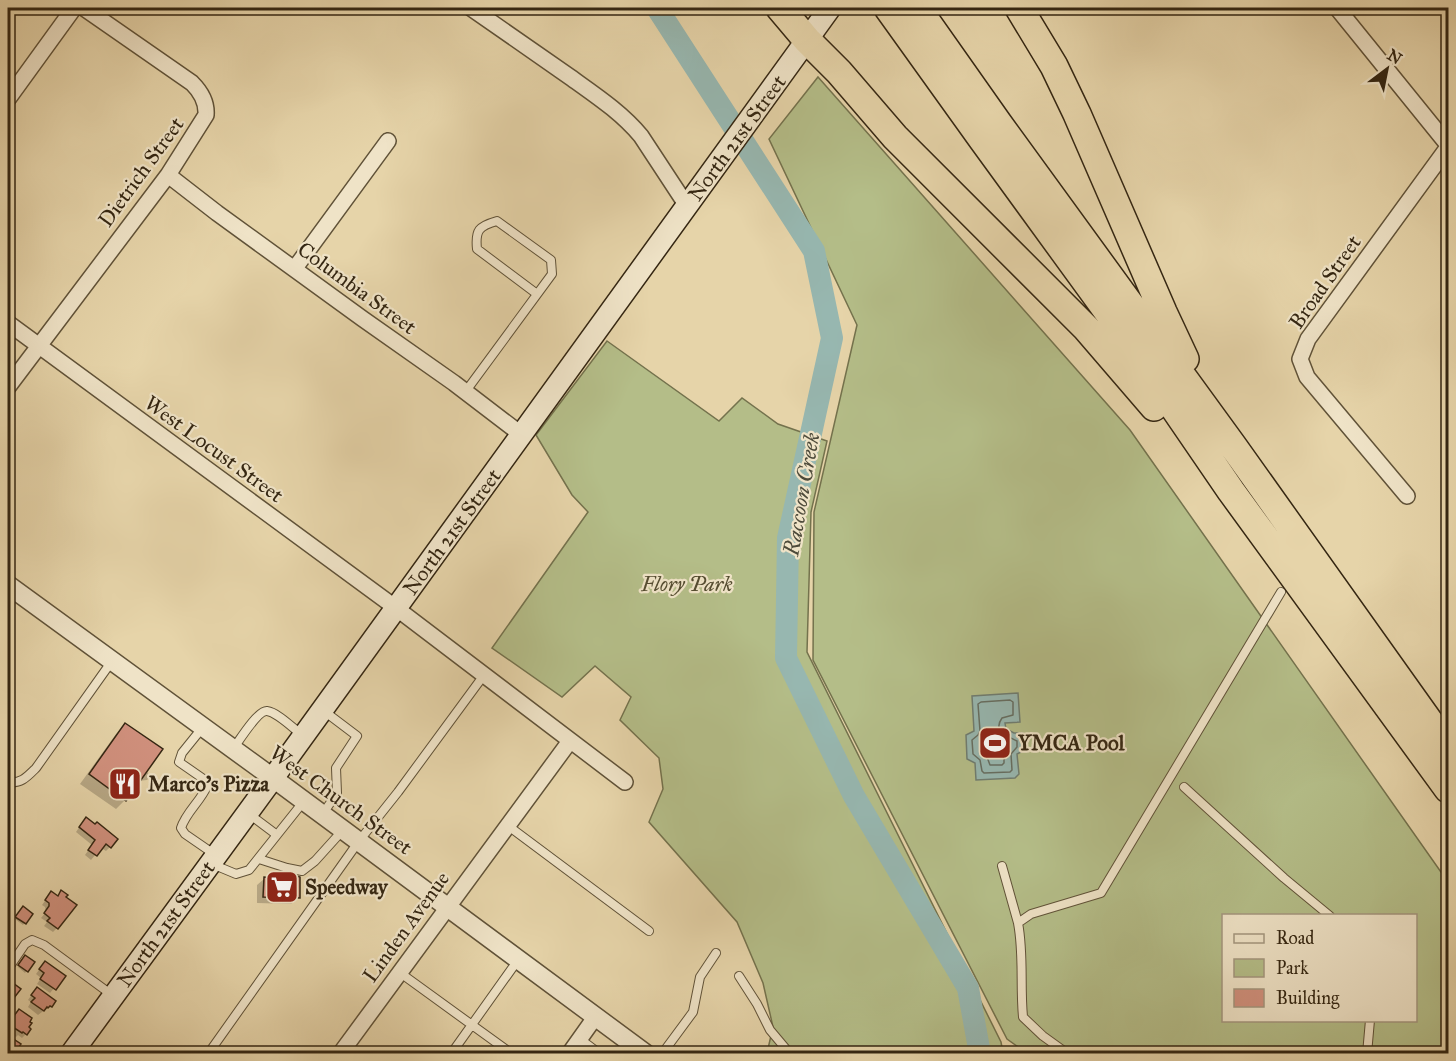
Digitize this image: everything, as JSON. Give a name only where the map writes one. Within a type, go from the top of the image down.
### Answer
[{"type":"highway","points":[[780,8],[896,137],[1086,328],[1138,386],[1199,464],[1231,491]]},
{"type":"highway","points":[[1019,8],[1054,66],[1162,312],[1191,372],[1222,416],[1233,446]]},
{"type":"highway","points":[[901,13],[998,123],[1449,748]]},
{"type":"highway","points":[[901,13],[981,139],[1116,323],[1231,491],[1449,789]]},
{"type":"main road","name":"North 21st Street","points":[[71,1053],[304,736],[830,8]]},
{"type":"street","points":[[8,99],[74,8]]},
{"type":"street","name":"Dietrich Street","points":[[8,387],[168,175],[206,115],[202,95],[192,82],[84,8]]},
{"type":"street","points":[[471,8],[589,90],[633,126],[687,206]]},
{"type":"street","points":[[1336,8],[1449,146]]},
{"type":"street","points":[[295,268],[388,141]]},
{"type":"street","name":"Broad Street","points":[[1407,496],[1307,377],[1300,359],[1308,339],[1449,146]]},
{"type":"street","name":"Columbia Street","points":[[168,175],[522,435]]},
{"type":"street","name":"West Locust Street","points":[[8,323],[396,608],[625,782]]},
{"type":"street","name":"West Church Street","points":[[8,585],[646,1053]]},
{"type":"street","name":"Linden Avenue","points":[[340,1053],[570,741]]},
{"type":"street","points":[[569,1053],[596,1016]]},
{"type":"lane","points":[[466,392],[552,274],[551,260],[497,221],[484,225],[476,236],[477,249],[537,294]]},
{"type":"lane","points":[[1018,923],[1031,914],[1101,893],[1281,592]]},
{"type":"lane","points":[[8,782],[15,783],[24,780],[36,768],[112,661]]},
{"type":"lane","points":[[208,1053],[358,841],[398,792],[484,675]]},
{"type":"lane","points":[[322,710],[357,736],[336,768],[337,793],[322,815]]},
{"type":"lane","points":[[233,749],[261,712],[266,711],[274,714],[304,736]]},
{"type":"lane","points":[[203,727],[182,753],[179,762],[205,780],[207,786],[181,828],[213,859],[236,874],[249,870],[304,801]]},
{"type":"lane","points":[[1184,787],[1284,878],[1329,914]]},
{"type":"lane","points":[[247,813],[277,835]]},
{"type":"lane","points":[[507,825],[649,931]]},
{"type":"lane","points":[[259,859],[302,871],[315,861],[343,830]]},
{"type":"lane","points":[[1002,866],[1022,939],[1023,1017],[1043,1036],[1068,1053]]},
{"type":"lane","points":[[8,969],[25,944],[32,940],[44,945],[113,996]]},
{"type":"lane","points":[[662,1053],[693,1012],[700,977],[716,953]]},
{"type":"lane","points":[[451,1053],[519,960]]},
{"type":"lane","points":[[399,972],[512,1053]]},
{"type":"lane","points":[[739,976],[770,1030],[786,1049],[785,1053]]},
{"type":"lane","points":[[1367,1053],[1370,1022]]},
{"type":"lane","points":[[580,1039],[600,1053]]},
{"type":"green space","points":[[818,77],[1130,430],[1448,882],[1448,1053],[1028,1054],[1007,1039],[813,660],[814,512],[857,325],[769,139]]},
{"type":"green space","name":"Flory Park","points":[[607,341],[719,421],[742,398],[778,424],[827,441],[811,512],[807,652],[1001,1042],[1003,1053],[767,1053],[773,1027],[763,983],[737,922],[649,822],[663,789],[659,758],[620,720],[631,697],[595,666],[562,697],[492,648],[588,512],[572,495],[536,435]]},
{"type":"water","name":"YMCA Pool","points":[[1018,693],[1020,722],[1005,723],[1006,729],[1014,733],[1023,733],[1023,751],[1017,754],[1019,774],[1015,778],[976,780],[975,763],[967,759],[966,735],[974,731],[972,696]]},
{"type":"building","points":[[125,723],[163,749],[126,801],[89,774]]},
{"type":"building","points":[[86,817],[95,824],[97,822],[118,839],[111,848],[106,844],[97,856],[88,850],[95,840],[79,827]]},
{"type":"building","name":"Speedway","points":[[290,874],[300,877],[300,898],[263,897],[264,877],[278,878],[278,875]]},
{"type":"building","points":[[61,890],[77,905],[58,929],[47,921],[50,918],[44,913],[49,903],[45,900],[51,891],[58,896]]},
{"type":"building","points":[[23,906],[33,914],[26,924],[15,917]]},
{"type":"building","points":[[25,955],[35,962],[28,972],[18,965]]},
{"type":"building","points":[[45,961],[66,976],[56,990],[40,979],[44,973],[39,969]]},
{"type":"building","points":[[9,980],[21,989],[14,998],[8,993]]},
{"type":"building","points":[[37,987],[56,1001],[52,1007],[47,1007],[44,1011],[31,1002],[35,998],[31,995]]},
{"type":"building","points":[[19,1009],[32,1018],[29,1027],[31,1029],[27,1035],[8,1024]]},
{"type":"building","points":[[9,1036],[21,1044],[14,1054],[8,1054]]},
{"type":"waterway","name":"Raccoon Creek","points":[[657,8],[814,251],[832,338],[788,538],[786,658],[854,796],[968,988],[980,1054]]},
{"type":"place","name":"YMCA Pool","points":[[995,743]]},
{"type":"place","name":"Marco's Pizza","points":[[125,784]]},
{"type":"place","name":"Speedway","points":[[282,887]]}]
